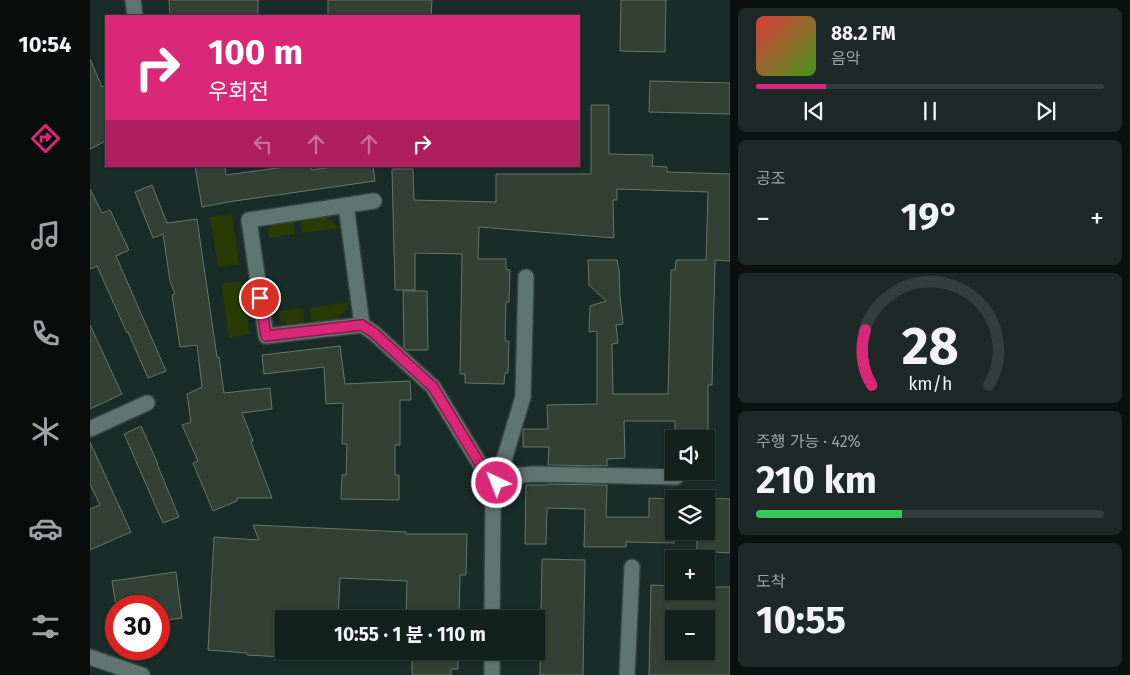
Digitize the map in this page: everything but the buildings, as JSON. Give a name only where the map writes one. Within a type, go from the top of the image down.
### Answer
[{"type":"street","points":[[133,0],[135,15]]},
{"type":"street","points":[[368,329],[266,336],[249,220],[374,201]]},
{"type":"street","points":[[346,205],[368,329],[433,387],[486,474],[497,483]]},
{"type":"street","points":[[492,610],[493,498],[523,397],[526,277]]},
{"type":"street","points":[[90,429],[147,403]]},
{"type":"street","points":[[497,483],[512,476],[533,474],[665,478]]},
{"type":"street","points":[[627,675],[632,567]]},
{"type":"street","points":[[90,657],[142,675]]},
{"type":"street","points":[[492,660],[492,675]]},
{"type":"green space","points":[[232,214],[239,264],[218,267],[210,217]]},
{"type":"green space","points":[[323,217],[340,228],[302,233],[300,220]]},
{"type":"green space","points":[[293,221],[295,234],[269,238],[268,230],[274,223]]},
{"type":"green space","points":[[242,281],[250,334],[229,338],[221,284]]},
{"type":"green space","points":[[349,302],[348,309],[334,322],[312,325],[309,308]]},
{"type":"green space","points":[[303,308],[305,326],[287,328],[286,322],[281,323],[279,311]]},
{"type":"route","points":[[260,298],[266,336],[362,325],[374,333],[433,387],[486,474],[497,483]]}]
